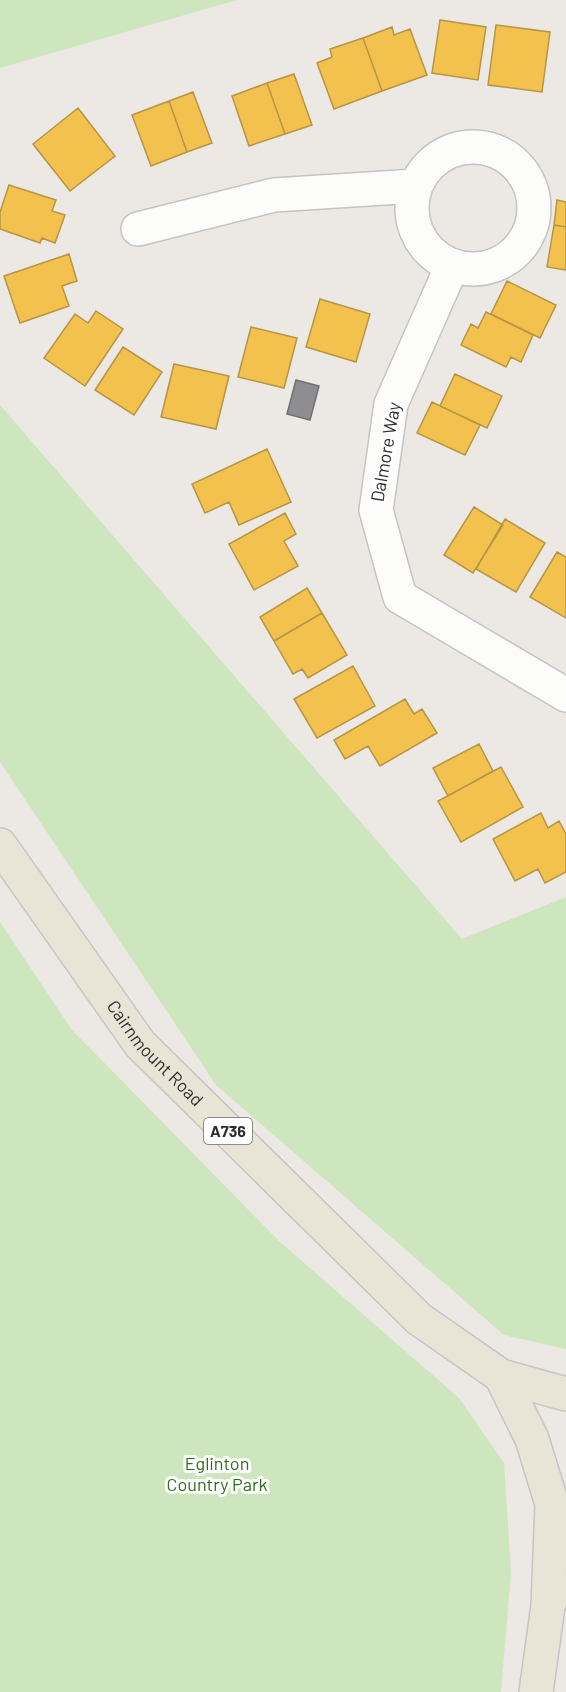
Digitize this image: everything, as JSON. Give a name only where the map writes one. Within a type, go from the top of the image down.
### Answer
[{"type":"main road","name":"Cairnmount Road","points":[[0,845],[140,1044],[419,1318],[501,1376],[566,1394]]},
{"type":"main road","name":"Cairnmount Road","points":[[501,1376],[532,1439],[552,1504],[548,1606]]},
{"type":"main road","points":[[536,1692],[548,1606],[566,1556]]},
{"type":"street","points":[[479,146],[500,151],[522,169],[532,188],[534,217],[527,238],[512,256],[492,266],[471,270],[452,266],[434,255],[420,239],[412,219],[411,207],[415,186],[433,160],[451,149],[479,146]]},
{"type":"street","points":[[138,229],[274,195],[415,186]]},
{"type":"street","name":"Dalmore Way","points":[[452,266],[392,404],[376,510],[400,597],[566,695]]},
{"type":"green space","points":[[0,0],[237,0],[0,68]]},
{"type":"green space","points":[[0,405],[462,939],[566,897],[566,1349],[504,1335],[216,1085],[0,762]]},
{"type":"green space","name":"Eglinton Country Park","points":[[0,922],[72,1030],[279,1241],[459,1398],[504,1463],[511,1572],[501,1692],[0,1692]]},
{"type":"building: Homes","points":[[440,20],[486,27],[478,80],[432,73]]},
{"type":"building: Homes","points":[[496,25],[550,32],[542,92],[488,85]]},
{"type":"building: Homes","points":[[392,27],[394,35],[410,29],[427,75],[382,91],[363,38]]},
{"type":"building: Homes","points":[[363,38],[382,91],[334,109],[317,63],[332,57],[330,49]]},
{"type":"building: Homes","points":[[294,74],[312,125],[285,134],[267,83]]},
{"type":"building: Homes","points":[[267,83],[285,134],[249,146],[232,96]]},
{"type":"building: Homes","points":[[193,92],[212,143],[187,152],[169,101]]},
{"type":"building: Homes","points":[[169,101],[187,152],[151,166],[132,115]]},
{"type":"building: Homes","points":[[78,108],[115,156],[70,191],[33,144]]},
{"type":"building: Homes","points":[[9,185],[56,200],[52,211],[65,215],[55,243],[42,238],[40,243],[0,229],[0,212]]},
{"type":"building: Homes","points":[[557,200],[566,202],[566,227],[554,225]]},
{"type":"building: Homes","points":[[554,225],[566,227],[566,270],[547,267]]},
{"type":"building: Homes","points":[[69,254],[77,281],[62,286],[69,306],[20,323],[4,276]]},
{"type":"building: Homes","points":[[507,281],[556,305],[540,338],[491,314]]},
{"type":"building: Homes","points":[[320,299],[370,314],[356,362],[306,347]]},
{"type":"building: Homes","points":[[96,311],[123,329],[85,386],[44,358],[75,314],[88,323]]},
{"type":"building: Homes","points":[[486,312],[533,335],[521,362],[511,357],[506,367],[461,345],[471,324],[478,328]]},
{"type":"building: Homes","points":[[251,327],[297,338],[284,388],[238,377]]},
{"type":"building: Homes","points":[[123,347],[162,372],[134,415],[95,390]]},
{"type":"building: Homes","points":[[174,364],[229,376],[216,429],[161,417]]},
{"type":"building: Homes","points":[[455,374],[502,396],[487,428],[440,406]]},
{"type":"building: Homes","points":[[432,402],[480,425],[465,455],[417,433]]},
{"type":"building: Homes","points":[[267,449],[291,502],[239,525],[229,502],[205,513],[192,484]]},
{"type":"building: Homes","points":[[474,507],[503,525],[473,573],[444,555]]},
{"type":"building: Homes","points":[[285,513],[296,534],[284,541],[298,566],[254,590],[229,544]]},
{"type":"building: Homes","points":[[505,519],[545,543],[516,592],[476,569]]},
{"type":"building: Homes","points":[[557,552],[566,557],[566,618],[530,597]]},
{"type":"building: Homes","points":[[307,588],[322,613],[274,641],[260,617]]},
{"type":"building: Homes","points":[[322,613],[347,655],[308,678],[302,669],[293,674],[274,641]]},
{"type":"building: Homes","points":[[353,666],[375,706],[317,738],[294,699]]},
{"type":"building: Homes","points":[[405,699],[414,714],[422,709],[437,733],[380,766],[368,746],[345,759],[334,740]]},
{"type":"building: Homes","points":[[479,744],[493,771],[448,796],[433,768]]},
{"type":"building: Homes","points":[[501,767],[523,807],[461,842],[438,801]]},
{"type":"building: Homes","points":[[541,813],[548,828],[559,821],[566,834],[566,872],[545,883],[538,869],[515,881],[493,839]]},
{"type":"building: Industry","points":[[296,380],[319,386],[310,420],[287,414]]}]
